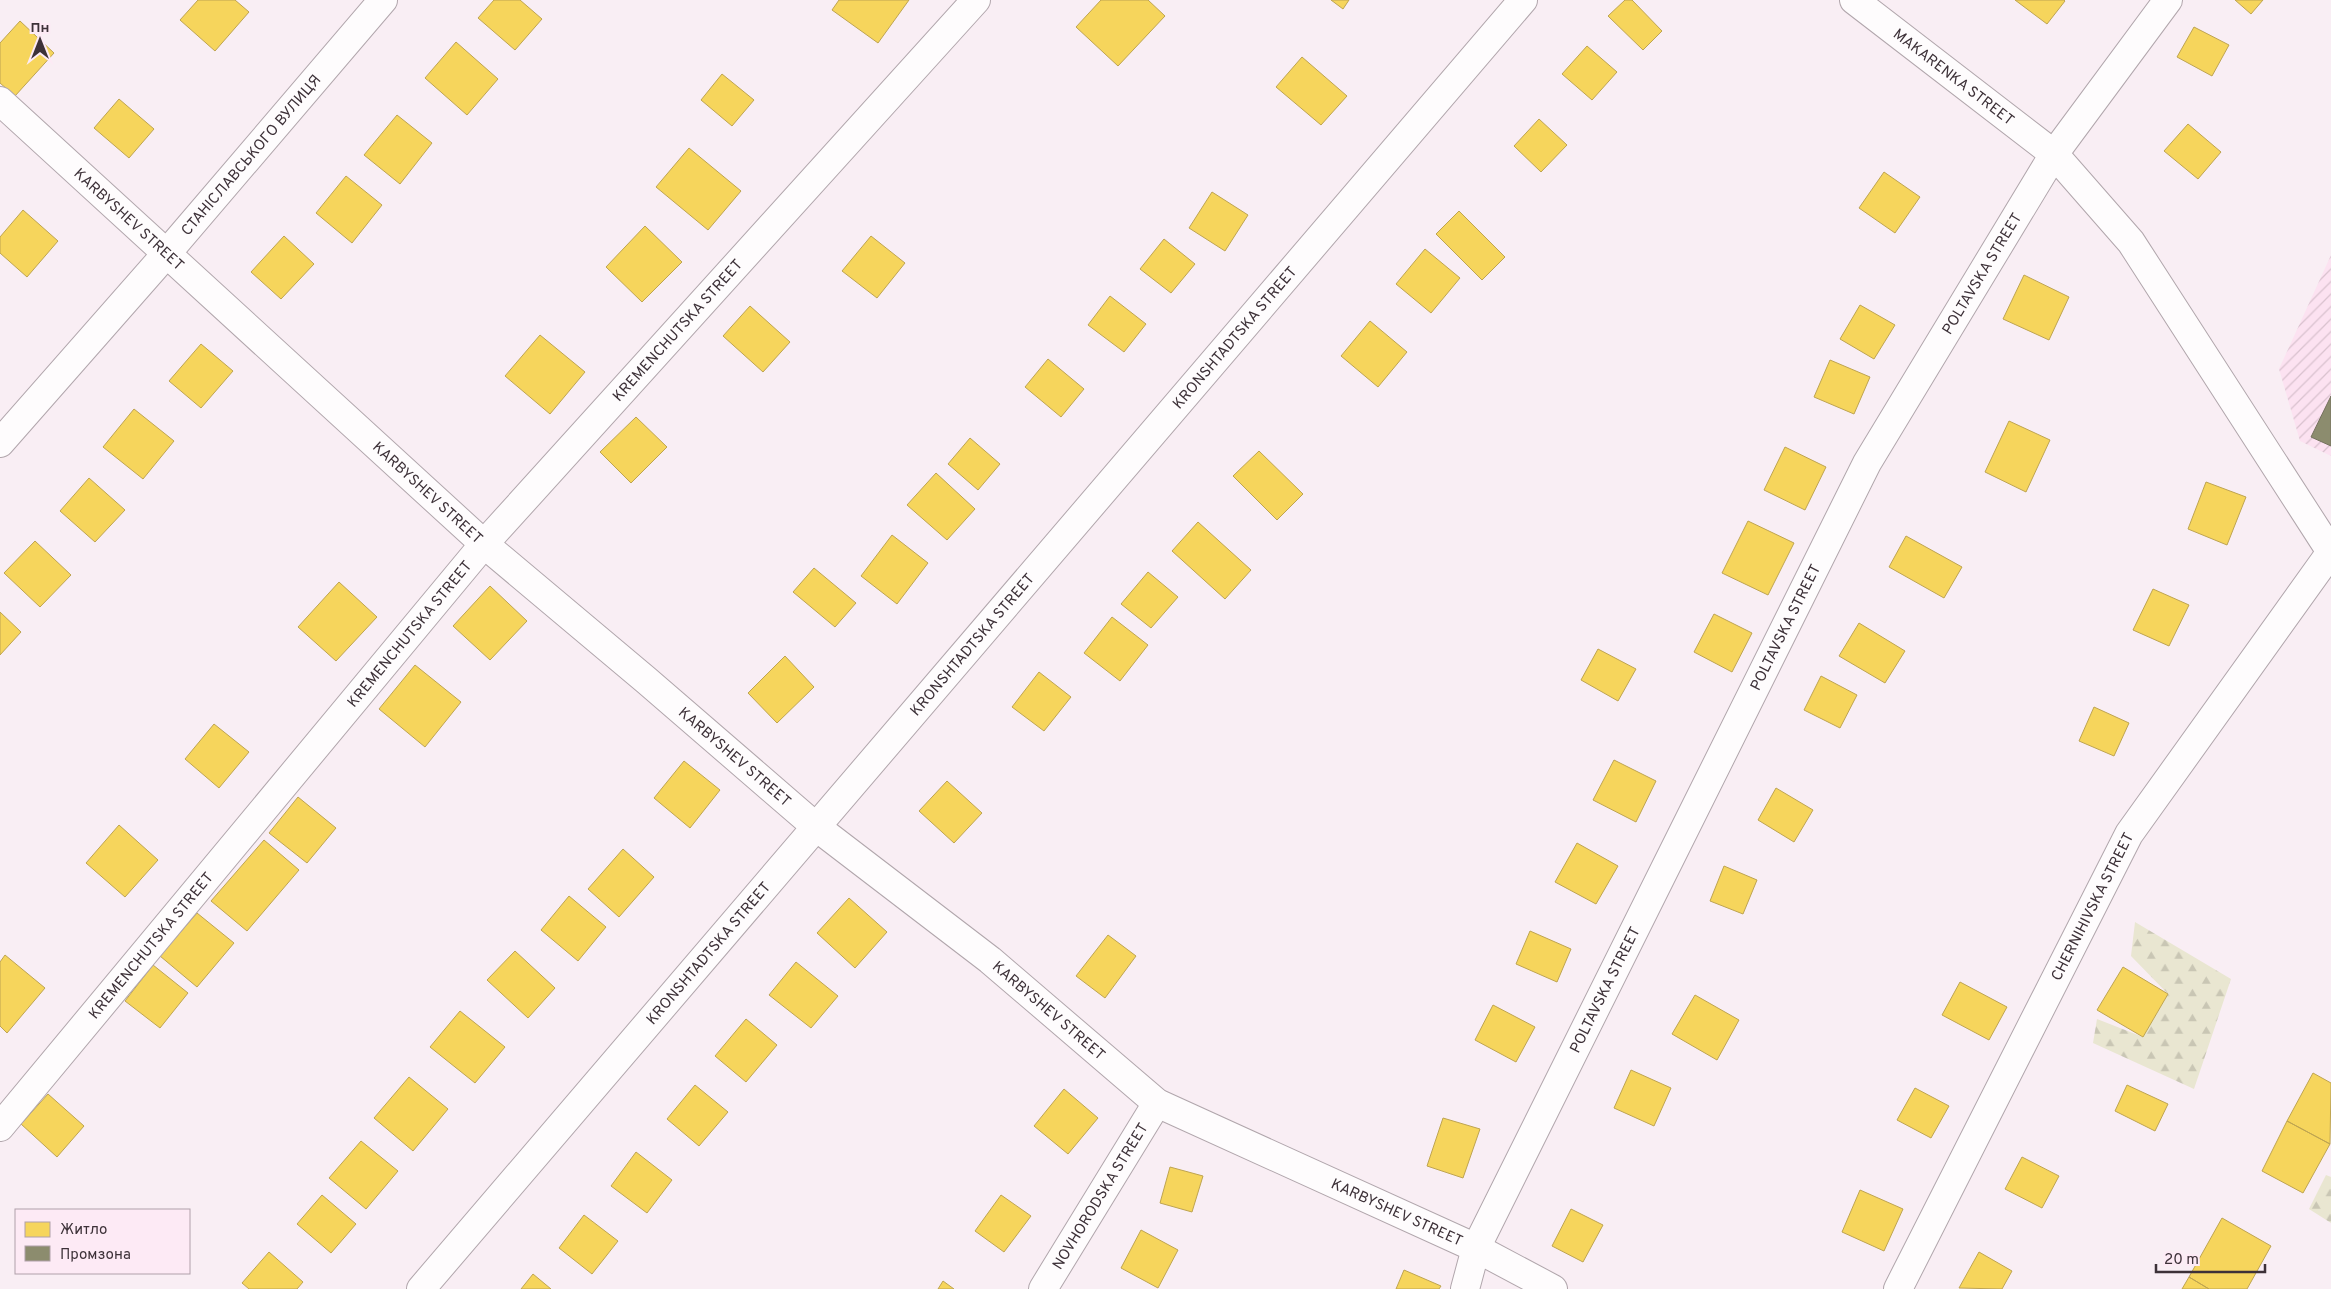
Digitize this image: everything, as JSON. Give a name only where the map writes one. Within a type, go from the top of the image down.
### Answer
[{"type":"street","name":"СТАНІСЛАВСЬКОГО ВУЛИЦЯ","points":[[0,443],[167,253],[383,0]]},
{"type":"street","name":"KREMENCHUTSKA STREET","points":[[0,1127],[484,544],[976,0]]},
{"type":"street","name":"KRONSHTADTSKA STREET","points":[[421,1289],[1523,0]]},
{"type":"street","name":"MAKARENKA STREET","points":[[1854,0],[2054,154],[2131,242],[2331,552]]},
{"type":"street","name":"POLTAVSKA STREET","points":[[1465,1289],[1476,1248],[1867,462],[2054,154],[2168,0]]},
{"type":"street","name":"KARBYSHEV STREET","points":[[0,101],[484,544],[646,680],[815,826],[990,960],[1157,1103],[1476,1248],[1553,1289]]},
{"type":"street","name":"CHERNIHIVSKA STREET","points":[[1898,1289],[2129,834],[2331,552]]},
{"type":"street","name":"NOVHORODSKA STREET","points":[[1043,1289],[1157,1103]]},
{"type":"shaded area","points":[[2331,255],[2331,456],[2300,441],[2279,369]]},
{"type":"green space","points":[[2135,922],[2231,979],[2194,1089],[2093,1043],[2097,1019],[2143,1037],[2168,994],[2131,956]]},
{"type":"green space","points":[[2326,1175],[2331,1177],[2331,1223],[2309,1209]]},
{"type":"building: Житло","points":[[198,0],[235,0],[249,12],[215,51],[180,20]]},
{"type":"building: Житло","points":[[494,0],[520,0],[542,19],[515,50],[478,18]]},
{"type":"building: Житло","points":[[839,0],[909,0],[878,43],[832,10]]},
{"type":"building: Житло","points":[[1101,0],[1148,0],[1165,16],[1118,66],[1076,27]]},
{"type":"building: Житло","points":[[1331,0],[1349,0],[1343,9]]},
{"type":"building: Житло","points":[[1625,0],[1632,0],[1662,31],[1643,50],[1608,16]]},
{"type":"building: Житло","points":[[2015,0],[2064,0],[2065,1],[2047,24]]},
{"type":"building: Житло","points":[[2235,0],[2263,0],[2251,14]]},
{"type":"building: Житло","points":[[20,21],[54,53],[15,96],[0,83],[0,43]]},
{"type":"building: Житло","points":[[2194,27],[2229,45],[2212,76],[2177,57]]},
{"type":"building: Житло","points":[[456,42],[498,79],[467,115],[425,78]]},
{"type":"building: Житло","points":[[1587,46],[1617,72],[1592,100],[1562,74]]},
{"type":"building: Житло","points":[[1302,57],[1347,96],[1321,125],[1276,87]]},
{"type":"building: Житло","points":[[722,74],[754,100],[732,126],[701,100]]},
{"type":"building: Житло","points":[[119,99],[154,129],[129,158],[94,128]]},
{"type":"building: Житло","points":[[397,115],[432,143],[400,184],[364,155]]},
{"type":"building: Житло","points":[[1539,119],[1567,145],[1541,172],[1514,146]]},
{"type":"building: Житло","points":[[2188,124],[2221,152],[2198,179],[2164,151]]},
{"type":"building: Житло","points":[[689,148],[741,191],[708,230],[656,187]]},
{"type":"building: Житло","points":[[1884,172],[1920,197],[1895,233],[1859,208]]},
{"type":"building: Житло","points":[[346,176],[382,205],[352,243],[316,213]]},
{"type":"building: Житло","points":[[1212,192],[1248,215],[1225,251],[1189,228]]},
{"type":"building: Житло","points":[[23,210],[58,241],[27,277],[0,253],[0,237]]},
{"type":"building: Житло","points":[[1459,211],[1505,257],[1482,280],[1436,234]]},
{"type":"building: Житло","points":[[645,226],[682,262],[642,302],[606,267]]},
{"type":"building: Житло","points":[[284,236],[314,264],[281,299],[251,272]]},
{"type":"building: Житло","points":[[871,236],[905,263],[877,298],[842,271]]},
{"type":"building: Житло","points":[[1164,239],[1195,264],[1171,293],[1140,269]]},
{"type":"building: Житло","points":[[1425,249],[1460,278],[1431,313],[1396,284]]},
{"type":"building: Житло","points":[[2024,275],[2069,297],[2049,340],[2003,319]]},
{"type":"building: Житло","points":[[1110,296],[1146,324],[1124,352],[1088,325]]},
{"type":"building: Житло","points":[[1860,305],[1895,325],[1874,359],[1840,339]]},
{"type":"building: Житло","points":[[750,306],[790,342],[763,372],[723,336]]},
{"type":"building: Житло","points":[[1370,321],[1407,352],[1378,387],[1341,356]]},
{"type":"building: Житло","points":[[540,335],[585,372],[550,414],[505,376]]},
{"type":"building: Житло","points":[[201,344],[233,371],[201,408],[169,381]]},
{"type":"building: Житло","points":[[1048,359],[1084,389],[1061,417],[1025,387]]},
{"type":"building: Житло","points":[[1830,360],[1870,377],[1854,414],[1814,397]]},
{"type":"building: Житло","points":[[134,409],[174,441],[143,479],[103,447]]},
{"type":"building: Житло","points":[[636,417],[667,447],[631,483],[600,452]]},
{"type":"building: Житло","points":[[2009,421],[2050,440],[2026,492],[1985,472]]},
{"type":"building: Житло","points":[[970,438],[1000,464],[978,490],[948,464]]},
{"type":"building: Житло","points":[[1785,447],[1826,467],[1805,510],[1764,490]]},
{"type":"building: Житло","points":[[1259,451],[1303,494],[1277,520],[1233,476]]},
{"type":"building: Житло","points":[[936,473],[975,509],[947,540],[907,505]]},
{"type":"building: Житло","points":[[89,478],[125,510],[95,542],[60,511]]},
{"type":"building: Житло","points":[[2206,482],[2246,497],[2227,545],[2188,529]]},
{"type":"building: Житло","points":[[1748,521],[1794,543],[1768,595],[1722,573]]},
{"type":"building: Житло","points":[[1198,522],[1251,570],[1225,599],[1172,551]]},
{"type":"building: Житло","points":[[892,535],[928,563],[897,604],[861,576]]},
{"type":"building: Житло","points":[[1906,536],[1962,567],[1944,598],[1889,567]]},
{"type":"building: Житло","points":[[35,541],[71,575],[40,607],[4,573]]},
{"type":"building: Житло","points":[[814,568],[856,603],[835,627],[793,592]]},
{"type":"building: Житло","points":[[1148,572],[1178,597],[1151,628],[1121,604]]},
{"type":"building: Житло","points":[[339,582],[377,617],[336,661],[298,627]]},
{"type":"building: Житло","points":[[490,586],[527,621],[490,660],[453,626]]},
{"type":"building: Житло","points":[[2153,589],[2189,605],[2169,646],[2133,630]]},
{"type":"building: Житло","points":[[0,612],[21,632],[0,655]]},
{"type":"building: Житло","points":[[1714,614],[1752,633],[1732,672],[1694,652]]},
{"type":"building: Житло","points":[[1112,617],[1148,645],[1120,681],[1084,653]]},
{"type":"building: Житло","points":[[1859,623],[1905,651],[1885,683],[1839,656]]},
{"type":"building: Житло","points":[[1598,649],[1636,669],[1618,701],[1581,680]]},
{"type":"building: Житло","points":[[785,656],[814,687],[777,723],[748,693]]},
{"type":"building: Житло","points":[[415,665],[461,702],[425,747],[379,709]]},
{"type":"building: Житло","points":[[1039,672],[1071,697],[1044,731],[1012,707]]},
{"type":"building: Житло","points":[[1821,676],[1857,695],[1840,728],[1804,710]]},
{"type":"building: Житло","points":[[2094,707],[2129,723],[2114,756],[2079,741]]},
{"type":"building: Житло","points":[[214,724],[249,752],[219,788],[185,759]]},
{"type":"building: Житло","points":[[1614,760],[1656,781],[1636,822],[1593,800]]},
{"type":"building: Житло","points":[[684,761],[720,790],[690,828],[654,798]]},
{"type":"building: Житло","points":[[947,781],[982,813],[954,843],[919,811]]},
{"type":"building: Житло","points":[[1776,788],[1813,810],[1794,842],[1758,820]]},
{"type":"building: Житло","points":[[298,797],[336,828],[307,863],[269,833]]},
{"type":"building: Житло","points":[[119,825],[158,860],[125,897],[86,863]]},
{"type":"building: Житло","points":[[264,840],[299,870],[247,931],[211,901]]},
{"type":"building: Житло","points":[[1577,843],[1618,866],[1596,904],[1555,882]]},
{"type":"building: Житло","points":[[623,849],[654,877],[619,917],[588,889]]},
{"type":"building: Житло","points":[[1724,866],[1757,880],[1743,914],[1710,901]]},
{"type":"building: Житло","points":[[569,896],[606,927],[578,961],[541,930]]},
{"type":"building: Житло","points":[[849,898],[887,932],[855,968],[817,933]]},
{"type":"building: Житло","points":[[197,913],[234,943],[197,987],[160,956]]},
{"type":"building: Житло","points":[[1530,931],[1571,949],[1557,982],[1516,964]]},
{"type":"building: Житло","points":[[1108,935],[1136,956],[1105,998],[1076,976]]},
{"type":"building: Житло","points":[[515,951],[555,988],[528,1018],[487,980]]},
{"type":"building: Житло","points":[[5,955],[45,988],[7,1033],[0,1026],[0,962]]},
{"type":"building: Житло","points":[[796,962],[838,996],[811,1028],[769,995]]},
{"type":"building: Житло","points":[[153,965],[188,993],[160,1028],[125,1001]]},
{"type":"building: Житло","points":[[2123,967],[2168,994],[2143,1037],[2097,1010]]},
{"type":"building: Житло","points":[[1960,982],[2007,1007],[1989,1040],[1942,1015]]},
{"type":"building: Житло","points":[[1695,995],[1739,1020],[1717,1060],[1672,1034]]},
{"type":"building: Житло","points":[[1493,1005],[1535,1027],[1516,1062],[1475,1040]]},
{"type":"building: Житло","points":[[460,1011],[505,1047],[475,1083],[430,1047]]},
{"type":"building: Житло","points":[[746,1019],[777,1045],[746,1082],[715,1056]]},
{"type":"building: Житло","points":[[1631,1070],[1671,1088],[1654,1126],[1614,1108]]},
{"type":"building: Житло","points":[[2313,1073],[2331,1083],[2330,1144],[2287,1121]]},
{"type":"building: Житло","points":[[409,1077],[448,1109],[413,1151],[374,1118]]},
{"type":"building: Житло","points":[[695,1085],[728,1112],[699,1146],[667,1119]]},
{"type":"building: Житло","points":[[2127,1085],[2168,1104],[2155,1131],[2115,1111]]},
{"type":"building: Житло","points":[[1915,1088],[1949,1106],[1931,1138],[1897,1120]]},
{"type":"building: Житло","points":[[1064,1089],[1098,1118],[1068,1154],[1034,1126]]},
{"type":"building: Житло","points":[[48,1094],[84,1126],[57,1157],[21,1124]]},
{"type":"building: Житло","points":[[1443,1118],[1480,1129],[1463,1178],[1427,1166]]},
{"type":"building: Житло","points":[[2287,1121],[2330,1144],[2303,1193],[2262,1171]]},
{"type":"building: Житло","points":[[361,1141],[398,1171],[366,1209],[329,1178]]},
{"type":"building: Житло","points":[[636,1152],[672,1180],[647,1213],[611,1186]]},
{"type":"building: Житло","points":[[2022,1157],[2059,1176],[2042,1208],[2005,1189]]},
{"type":"building: Житло","points":[[1170,1167],[1203,1176],[1192,1212],[1160,1203]]},
{"type":"building: Житло","points":[[1860,1190],[1903,1209],[1884,1251],[1842,1232]]},
{"type":"building: Житло","points":[[322,1195],[356,1224],[331,1253],[297,1224]]},
{"type":"building: Житло","points":[[1001,1195],[1031,1216],[1004,1252],[975,1231]]},
{"type":"building: Житло","points":[[1571,1209],[1603,1225],[1583,1262],[1552,1246]]},
{"type":"building: Житло","points":[[584,1215],[618,1241],[592,1274],[559,1248]]},
{"type":"building: Житло","points":[[2222,1218],[2271,1246],[2247,1289],[2209,1289],[2189,1277]]},
{"type":"building: Житло","points":[[1141,1230],[1178,1250],[1158,1288],[1121,1268]]},
{"type":"building: Житло","points":[[269,1252],[303,1282],[297,1289],[249,1289],[242,1283]]},
{"type":"building: Житло","points":[[1979,1252],[2012,1271],[2002,1289],[1959,1288]]},
{"type":"building: Житло","points":[[1404,1270],[1441,1286],[1439,1289],[1396,1289]]},
{"type":"building: Житло","points":[[533,1274],[551,1289],[521,1289]]},
{"type":"building: Житло","points":[[2189,1277],[2209,1289],[2182,1289]]},
{"type":"building: Житло","points":[[943,1281],[954,1289],[938,1289]]},
{"type":"building: Промзона","points":[[2331,396],[2331,446],[2311,437]]}]
